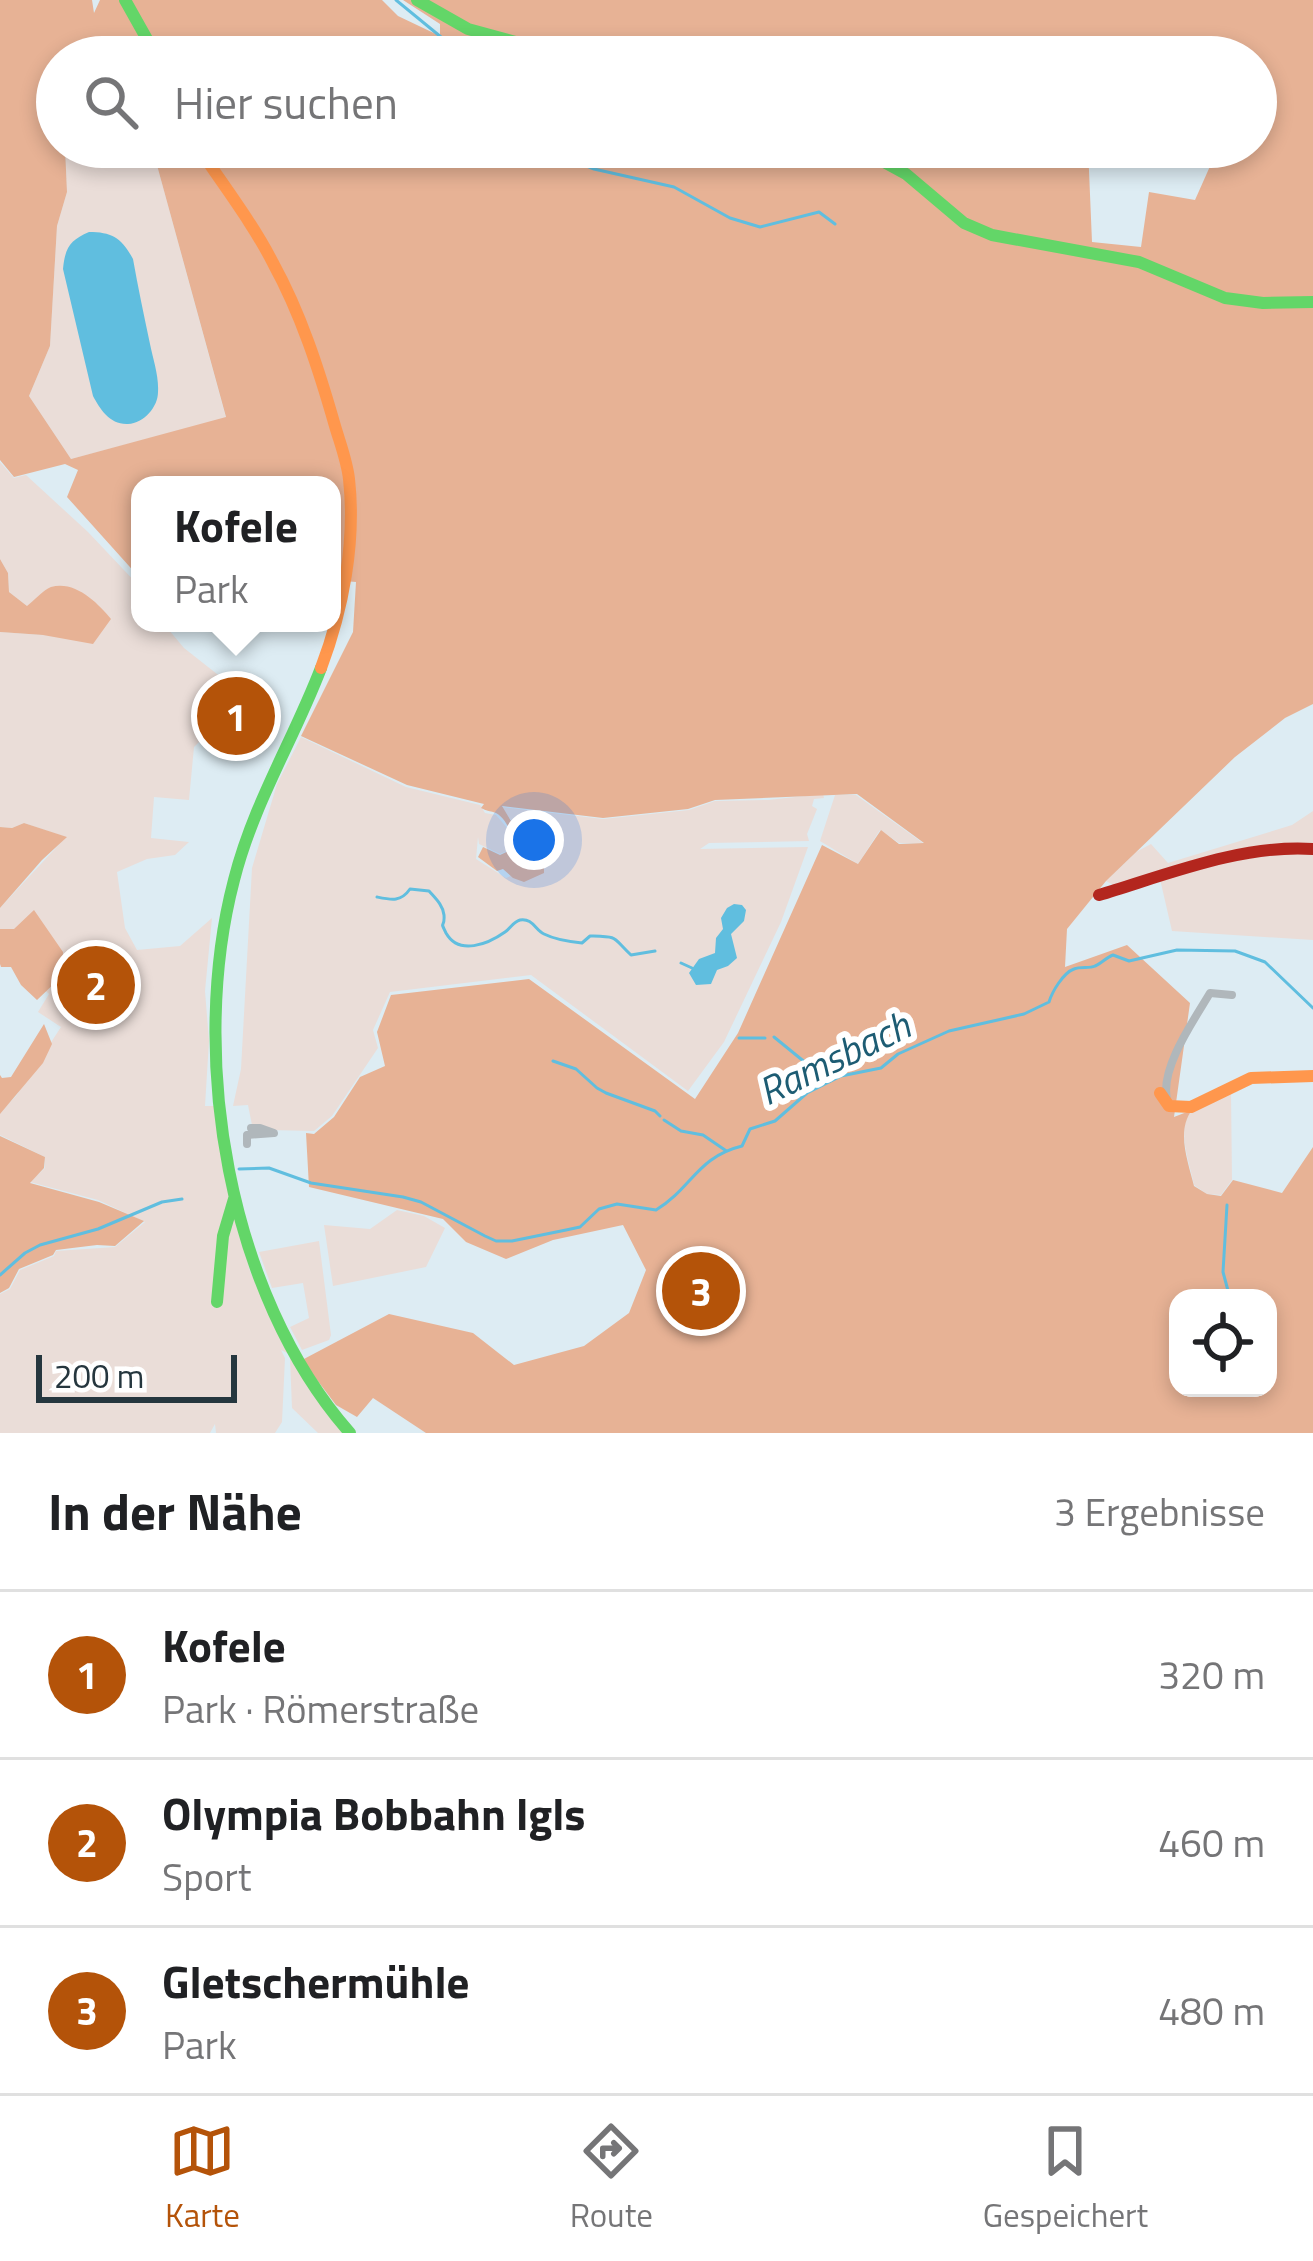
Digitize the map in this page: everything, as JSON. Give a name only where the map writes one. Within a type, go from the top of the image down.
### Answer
[{"type":"main road","points":[[125,0],[145,36]]},
{"type":"main road","points":[[417,0],[468,29],[494,36]]},
{"type":"main road","points":[[212,168],[272,261],[321,373],[349,476],[349,545],[341,607]]},
{"type":"main road","points":[[896,168],[958,220],[982,232],[1134,260],[1231,300],[1313,302]]},
{"type":"main road","points":[[334,632],[253,816],[238,862],[217,995],[216,1079],[235,1199],[265,1291],[299,1362],[350,1433]]},
{"type":"main road","points":[[1099,895],[1222,858],[1313,849]]},
{"type":"main road","points":[[1160,1093],[1169,1106],[1191,1107],[1260,1076],[1313,1076]]},
{"type":"main road","points":[[217,1302],[227,1214],[235,1199]]},
{"type":"street","points":[[1169,1106],[1166,1079],[1210,993],[1232,995]]},
{"type":"street","points":[[247,1144],[247,1135],[274,1133],[250,1128]]},
{"type":"shaded area","points":[[0,0],[92,0],[94,13],[100,0],[382,0],[398,16],[440,36],[440,24],[403,0],[1313,0],[1313,704],[1285,718],[1235,757],[1106,881],[1067,929],[1065,967],[1127,945],[1190,1003],[1174,1117],[1192,1110],[1184,1137],[1194,1186],[1221,1196],[1233,1180],[1282,1193],[1313,1147],[1313,1433],[426,1433],[373,1398],[357,1417],[336,1405],[302,1360],[389,1314],[473,1333],[514,1365],[584,1346],[629,1313],[646,1270],[623,1225],[553,1240],[506,1259],[466,1242],[443,1219],[309,1187],[306,1133],[314,1134],[334,1117],[360,1077],[385,1066],[377,1032],[391,995],[529,979],[695,1099],[738,1033],[822,845],[858,864],[881,830],[899,844],[924,843],[857,794],[715,800],[688,809],[603,818],[502,806],[517,831],[528,830],[544,855],[544,873],[524,882],[503,869],[497,871],[478,857],[483,847],[500,855],[515,848],[504,820],[481,808],[484,804],[407,785],[301,736],[353,632],[356,582],[341,581],[341,476],[131,476],[131,568],[67,497],[78,470],[65,464],[14,477],[0,460]],"holes":[[[36,36],[1277,36],[1277,168],[1209,168],[1195,200],[1149,192],[1141,247],[1092,242],[1089,168],[158,168],[226,417],[71,459],[29,396],[50,346],[57,226],[67,192],[66,168],[36,168]]]},
{"type":"shaded area","points":[[66,168],[158,168],[226,418],[71,459],[29,396],[50,346],[57,226],[67,192]]},
{"type":"shaded area","points":[[0,462],[14,478],[26,475],[131,577],[131,632],[171,632],[236,689],[194,747],[189,800],[154,797],[151,838],[189,842],[175,855],[147,859],[117,872],[125,928],[137,950],[180,946],[212,918],[205,991],[209,1041],[205,1106],[216,1106],[230,1197],[250,1271],[289,1354],[281,1350],[285,1358],[282,1422],[275,1433],[216,1433],[215,1424],[210,1433],[0,1433],[0,1294],[10,1289],[20,1270],[56,1251],[115,1247],[145,1222],[98,1200],[30,1182],[45,1168],[45,1157],[0,1135],[0,1112],[16,1096],[61,1027],[38,1012],[49,994],[0,952],[0,908],[66,837],[24,823],[0,827],[0,632],[43,635],[27,606],[9,592],[8,573],[0,559]]},
{"type":"shaded area","points":[[0,559],[8,573],[9,592],[27,606],[51,587],[69,587],[93,600],[111,619],[93,644],[0,632]]},
{"type":"shaded area","points":[[301,737],[406,787],[480,805],[485,813],[496,815],[509,830],[514,848],[500,854],[479,844],[478,837],[476,859],[506,878],[536,864],[538,843],[528,830],[518,830],[502,807],[603,819],[689,810],[715,801],[823,794],[824,798],[814,799],[812,806],[817,809],[807,834],[809,841],[709,843],[700,849],[808,847],[781,922],[724,1042],[688,1091],[531,975],[390,992],[373,1030],[378,1048],[332,1116],[314,1131],[269,1130],[252,1125],[248,1105],[233,1106],[241,1069],[252,868],[277,784]]},
{"type":"shaded area","points":[[835,795],[856,795],[923,843],[899,843],[880,830],[858,864],[820,841]]},
{"type":"shaded area","points":[[1313,811],[1313,846],[1302,844],[1115,886],[1106,881],[1151,844],[1168,863],[1292,825]]},
{"type":"shaded area","points":[[24,823],[67,837],[0,908],[0,827]]},
{"type":"shaded area","points":[[1313,853],[1313,940],[1172,931],[1160,879],[1202,865]]},
{"type":"shaded area","points":[[34,910],[63,952],[62,976],[37,1000],[11,967],[0,964],[0,929],[14,929]]},
{"type":"shaded area","points":[[44,1024],[52,1044],[43,1063],[0,1114],[0,1075],[11,1077]]},
{"type":"shaded area","points":[[1231,1092],[1232,1180],[1221,1195],[1207,1194],[1194,1185],[1185,1124],[1198,1106]]},
{"type":"shaded area","points":[[0,1136],[45,1157],[44,1168],[30,1183],[99,1202],[144,1221],[115,1246],[56,1250],[19,1269],[9,1288],[0,1293]]},
{"type":"shaded area","points":[[397,1210],[424,1216],[445,1228],[426,1267],[333,1286],[324,1225],[370,1229]]},
{"type":"shaded area","points":[[319,1241],[331,1335],[302,1350],[290,1327],[309,1318],[303,1283],[272,1288],[259,1252]]},
{"type":"shaded area","points":[[290,1358],[346,1433],[318,1433],[292,1408]]},
{"type":"water","points":[[89,232],[115,238],[133,259],[158,386],[153,408],[134,423],[111,419],[93,396],[63,269],[70,246]]},
{"type":"water","points":[[734,904],[746,910],[744,921],[731,934],[737,958],[717,970],[711,984],[696,985],[689,973],[699,959],[715,953],[716,938],[723,929],[721,918]]},
{"type":"waterway","points":[[396,0],[440,36]]},
{"type":"waterway","points":[[592,168],[674,187],[730,218],[760,227],[819,212],[835,224]]},
{"type":"waterway","points":[[377,897],[396,899],[410,889],[429,891],[442,908],[446,933],[466,946],[490,940],[524,920],[558,939],[582,943],[590,936],[606,937],[631,955],[655,951]]},
{"type":"waterway","name":"Ramsbach","points":[[239,1169],[269,1168],[311,1183],[403,1197],[496,1241],[512,1241],[580,1227],[599,1209],[617,1204],[656,1210],[705,1165],[742,1146],[750,1129],[775,1121],[807,1093],[841,1076],[881,1068],[898,1054],[949,1031],[1024,1014],[1049,1002],[1070,971],[1095,966],[1113,955],[1129,961],[1177,950],[1235,951],[1265,962],[1313,1008]]},
{"type":"waterway","points":[[681,963],[692,968]]},
{"type":"waterway","points":[[774,1037],[812,1068],[838,1075]]},
{"type":"waterway","points":[[739,1038],[765,1038]]},
{"type":"waterway","points":[[553,1061],[576,1069],[606,1093],[660,1116]]},
{"type":"waterway","points":[[664,1120],[681,1131],[703,1135],[725,1150]]},
{"type":"waterway","name":"Ramsbach","points":[[0,1275],[40,1245],[182,1199]]},
{"type":"waterway","points":[[1227,1205],[1223,1272],[1228,1289]]},
{"type":"traffic: fast","points":[[125,0],[145,36]]},
{"type":"traffic: fast","points":[[417,0],[468,29],[494,36]]},
{"type":"traffic: fast","points":[[895,168],[964,223],[992,235],[1139,262],[1225,298],[1313,302]]},
{"type":"traffic: fast","points":[[321,668],[252,824],[234,880],[221,948],[218,1095],[229,1170],[248,1244],[274,1313],[308,1377],[350,1433]]},
{"type":"traffic: fast","points":[[217,1302],[223,1236],[234,1199]]},
{"type":"traffic: slow","points":[[212,168],[283,282],[316,363],[347,466],[349,551],[341,599]]},
{"type":"traffic: slow","points":[[321,668],[333,632]]},
{"type":"traffic: slow","points":[[1160,1093],[1169,1106],[1191,1107],[1251,1078],[1313,1076]]},
{"type":"traffic: jam","points":[[1099,895],[1232,856],[1313,849]]},
{"type":"place","name":"Kofele","points":[[236,716]]},
{"type":"place","name":"Olympia Bobbahn Igls","points":[[96,985]]},
{"type":"place","name":"Gletschermühle","points":[[701,1291]]}]
